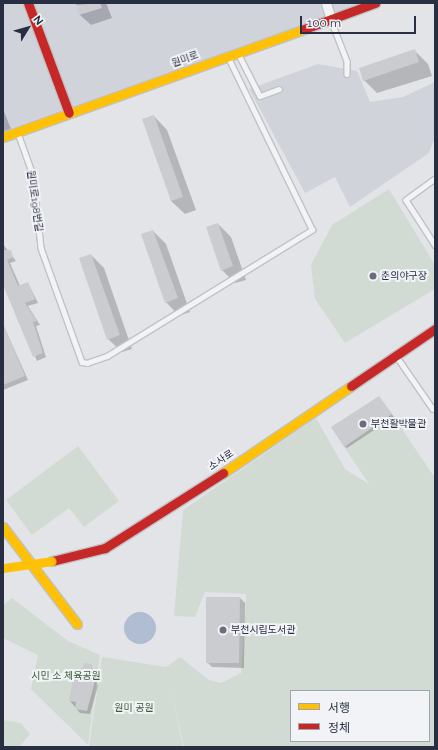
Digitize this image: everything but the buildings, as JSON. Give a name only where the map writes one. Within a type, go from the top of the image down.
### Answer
[{"type":"street","points":[[28,3],[69,113]]},
{"type":"street","points":[[326,3],[331,18]]},
{"type":"street","name":"원미로","points":[[3,137],[227,55],[375,3]]},
{"type":"street","name":"소사로","points":[[3,568],[52,561],[105,548],[156,518],[435,329]]},
{"type":"street","points":[[3,527],[77,624]]},
{"type":"lane","points":[[331,18],[348,61],[347,74]]},
{"type":"lane","points":[[237,52],[260,96],[279,89]]},
{"type":"lane","name":"원미로198번길","points":[[17,132],[33,175],[41,248],[82,362],[87,363],[107,356],[312,230],[227,55]]},
{"type":"lane","points":[[435,179],[406,200],[435,245]]},
{"type":"lane","points":[[396,355],[433,409]]},
{"type":"shaded area","points":[[3,3],[364,3],[3,131]]},
{"type":"shaded area","points":[[318,64],[357,71],[370,102],[403,97],[435,82],[435,137],[429,153],[350,207],[335,177],[305,193],[249,89]]},
{"type":"green space","name":"춘의야구장","points":[[389,189],[435,265],[435,289],[345,343],[315,299],[311,265],[332,225]]},
{"type":"green space","name":"원미 공원","points":[[392,414],[435,478],[435,747],[184,747],[171,689],[183,747],[89,746],[102,657],[166,667],[180,657],[209,680],[221,683],[241,673],[246,594],[205,592],[195,617],[174,616],[183,510],[316,418],[345,469],[369,484],[344,447]]},
{"type":"green space","points":[[78,446],[119,501],[84,527],[69,508],[32,535],[6,500]]},
{"type":"green space","name":"시민 소 체육공원","points":[[12,598],[68,641],[100,655],[88,745],[31,689],[38,655],[3,638],[3,605]]},
{"type":"green space","points":[[3,720],[21,723],[30,734],[19,747],[3,747]]},
{"type":"water","points":[[140,612],[151,617],[156,628],[151,639],[140,644],[129,639],[124,628],[129,617]]},
{"type":"traffic: slow","points":[[3,137],[304,29]]},
{"type":"traffic: slow","points":[[223,473],[351,386]]},
{"type":"traffic: slow","points":[[3,527],[77,624]]},
{"type":"traffic: slow","points":[[3,568],[52,561]]},
{"type":"traffic: jam","points":[[28,3],[69,113]]},
{"type":"traffic: jam","points":[[304,29],[375,3]]},
{"type":"traffic: jam","points":[[351,386],[435,329]]},
{"type":"traffic: jam","points":[[52,561],[105,548],[223,473]]},
{"type":"place","name":"춘의야구장","points":[[373,276]]},
{"type":"place","name":"부천활박물관","points":[[363,424]]},
{"type":"place","name":"부천시립도서관","points":[[223,630]]}]
